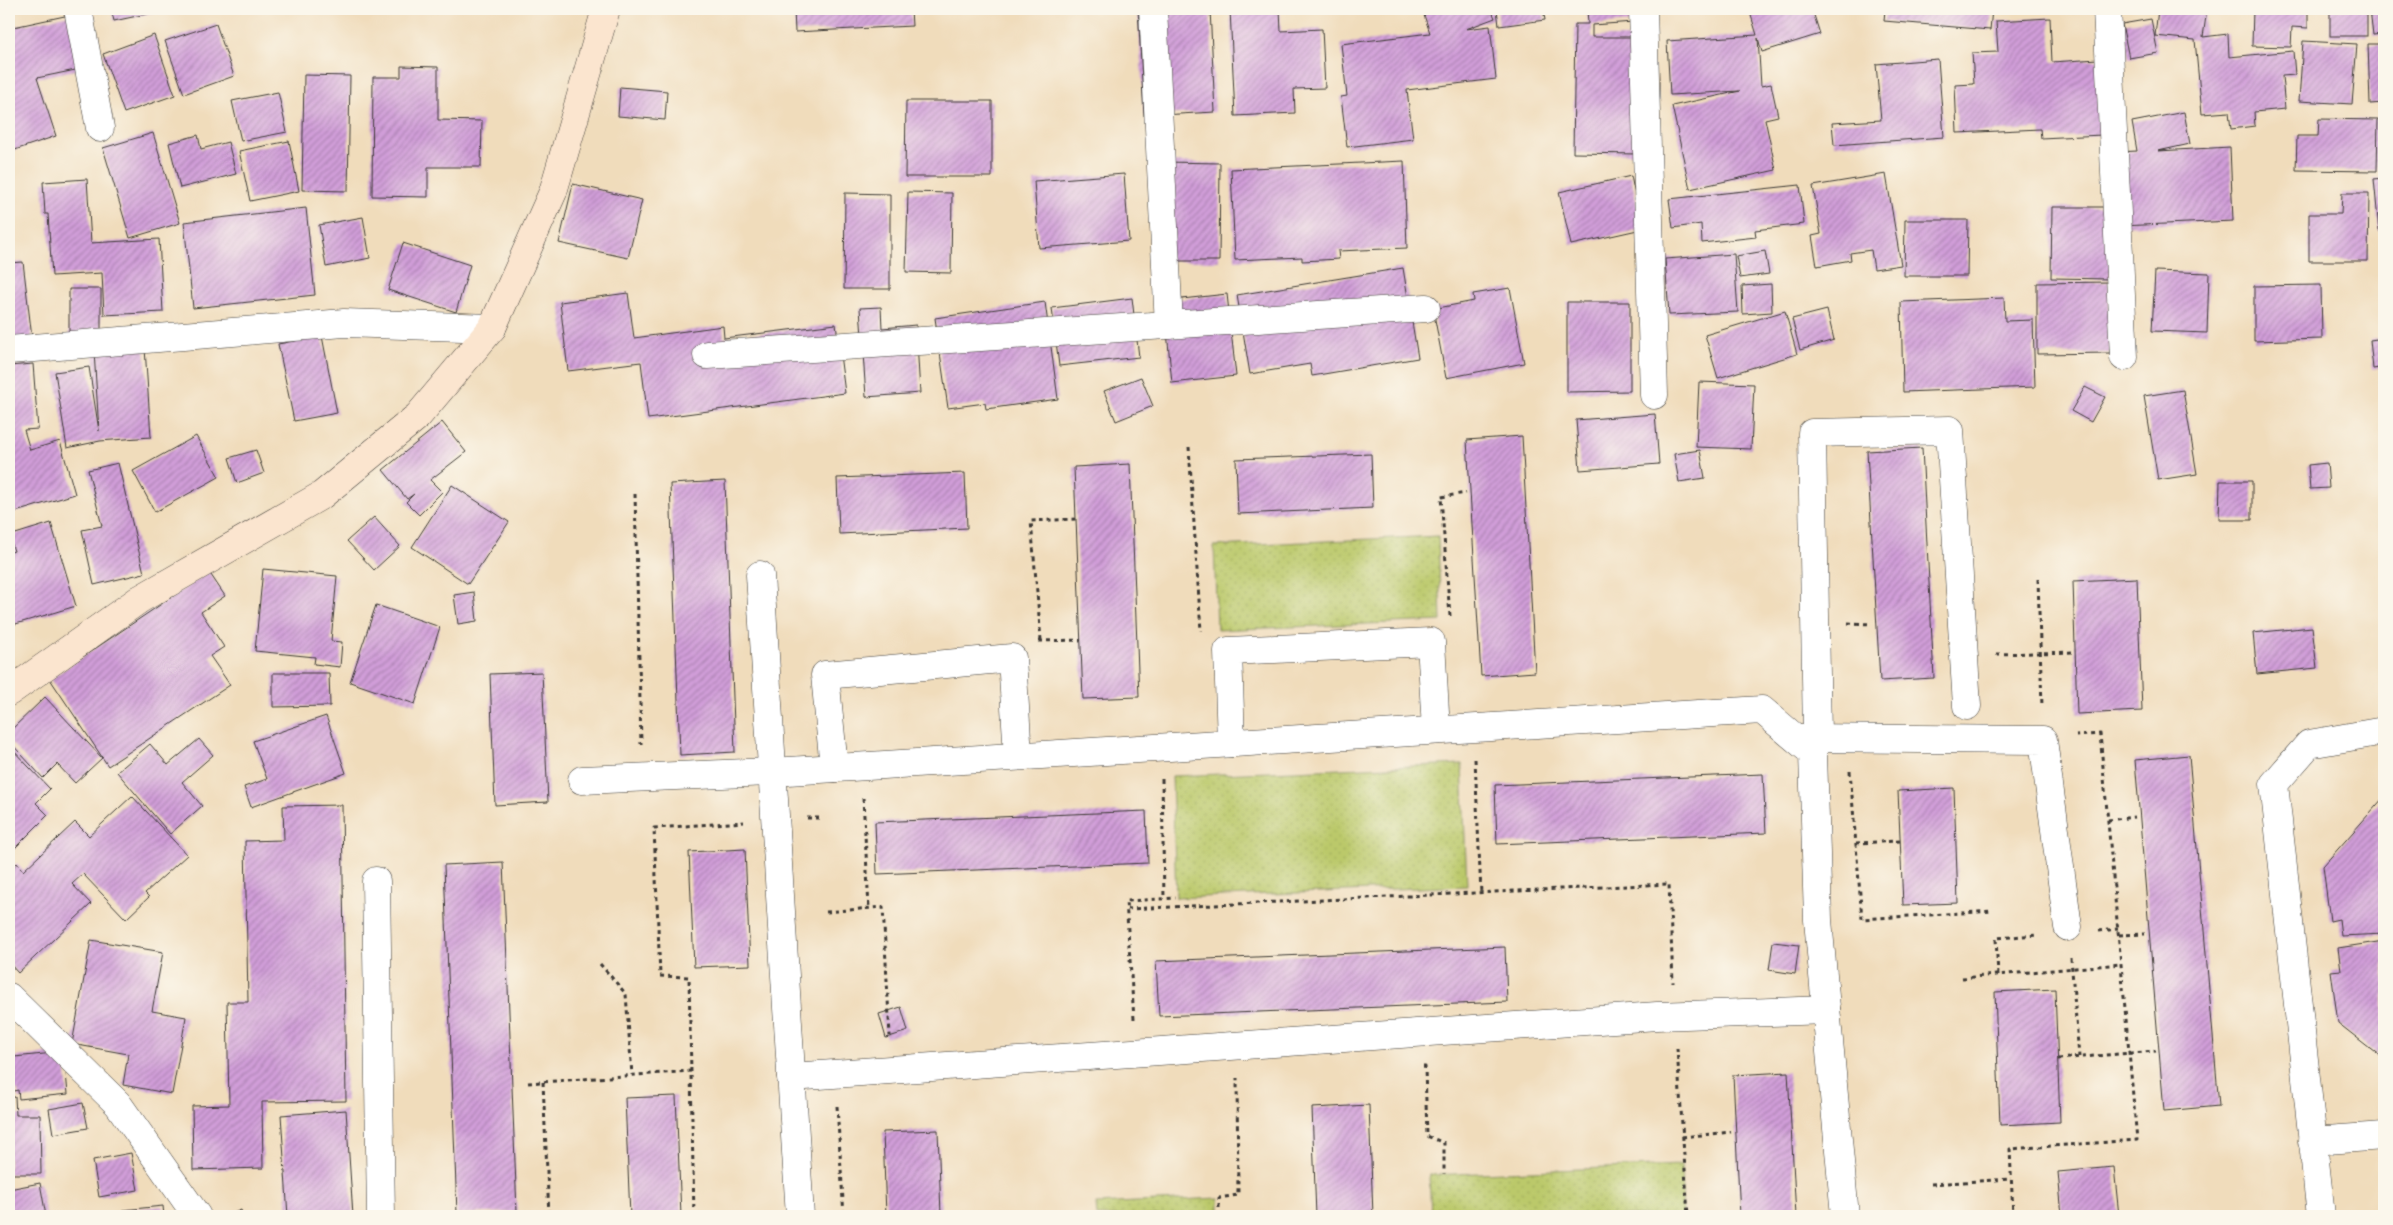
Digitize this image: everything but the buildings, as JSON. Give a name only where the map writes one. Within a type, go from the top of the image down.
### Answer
[{"type":"main road","points":[[9,692],[140,599],[322,496],[418,416],[492,328],[553,192],[606,9]]},
{"type":"street","points":[[78,9],[100,128]]},
{"type":"street","points":[[1153,9],[1169,325]]},
{"type":"street","points":[[1643,9],[1654,395]]},
{"type":"street","points":[[2107,9],[2124,357]]},
{"type":"street","points":[[707,355],[1426,308]]},
{"type":"street","points":[[9,350],[344,323],[492,328]]},
{"type":"street","points":[[1845,1216],[1818,920],[1813,753],[1806,738],[1812,433],[1950,430],[1967,706]]},
{"type":"street","points":[[760,575],[800,1216]]},
{"type":"street","points":[[1231,743],[1228,651],[1430,642],[1436,730]]},
{"type":"street","points":[[834,768],[825,675],[1012,658],[1018,756]]},
{"type":"street","points":[[582,780],[772,772],[1762,710],[1806,738],[2043,740],[2068,927]]},
{"type":"street","points":[[2321,1216],[2274,784],[2309,744],[2384,731]]},
{"type":"street","points":[[376,881],[381,1216]]},
{"type":"street","points":[[9,997],[118,1104],[197,1216]]},
{"type":"street","points":[[791,1077],[1657,1016],[1826,1010]]},
{"type":"street","points":[[2312,1141],[2384,1136]]},
{"type":"path","points":[[1189,447],[1201,638]]},
{"type":"path","points":[[635,494],[642,777]]},
{"type":"path","points":[[1450,625],[1441,497],[1466,494]]},
{"type":"path","points":[[1041,650],[1031,521],[1076,519]]},
{"type":"path","points":[[2013,1216],[2010,1149],[2137,1140],[2100,734],[2043,740],[2038,579]]},
{"type":"path","points":[[1843,622],[1871,624]]},
{"type":"path","points":[[1964,654],[2075,652]]},
{"type":"path","points":[[2033,705],[2042,705]]},
{"type":"path","points":[[1465,758],[1484,758]]},
{"type":"path","points":[[1475,758],[1480,894]]},
{"type":"path","points":[[1850,769],[1862,919],[1993,911]]},
{"type":"path","points":[[1162,774],[1164,899]]},
{"type":"path","points":[[862,792],[869,908]]},
{"type":"path","points":[[820,827],[822,810]]},
{"type":"path","points":[[2108,820],[2134,816]]},
{"type":"path","points":[[694,1216],[689,977],[660,976],[654,828],[820,818]]},
{"type":"path","points":[[1856,844],[1900,840]]},
{"type":"path","points":[[1127,909],[1669,884],[1673,988]]},
{"type":"path","points":[[1135,1028],[1126,901],[1176,898]]},
{"type":"path","points":[[826,902],[827,921]]},
{"type":"path","points":[[826,912],[883,907],[890,1040]]},
{"type":"path","points":[[2068,927],[2079,1057]]},
{"type":"path","points":[[2119,935],[2145,934]]},
{"type":"path","points":[[600,964],[626,994],[632,1076]]},
{"type":"path","points":[[1962,978],[2121,964]]},
{"type":"path","points":[[1686,1048],[1676,1048],[1688,1216]]},
{"type":"path","points":[[2058,1059],[2156,1051]]},
{"type":"path","points":[[1415,1068],[1425,1067],[1428,1136],[1444,1143],[1444,1174]]},
{"type":"path","points":[[528,1083],[691,1071]]},
{"type":"path","points":[[1220,1216],[1219,1198],[1238,1195],[1236,1073]]},
{"type":"path","points":[[543,1082],[549,1216]]},
{"type":"path","points":[[844,1216],[836,1103],[846,1103]]},
{"type":"path","points":[[1682,1137],[1731,1132]]},
{"type":"path","points":[[1931,1184],[2011,1179]]},
{"type":"green space","points":[[1438,536],[1441,621],[1217,630],[1214,546]]},
{"type":"green space","points":[[1462,764],[1467,886],[1176,898],[1172,776]]},
{"type":"green space","points":[[1681,1165],[1683,1216],[1431,1216],[1429,1175]]},
{"type":"green space","points":[[1219,1198],[1219,1216],[1097,1216],[1096,1204]]}]
